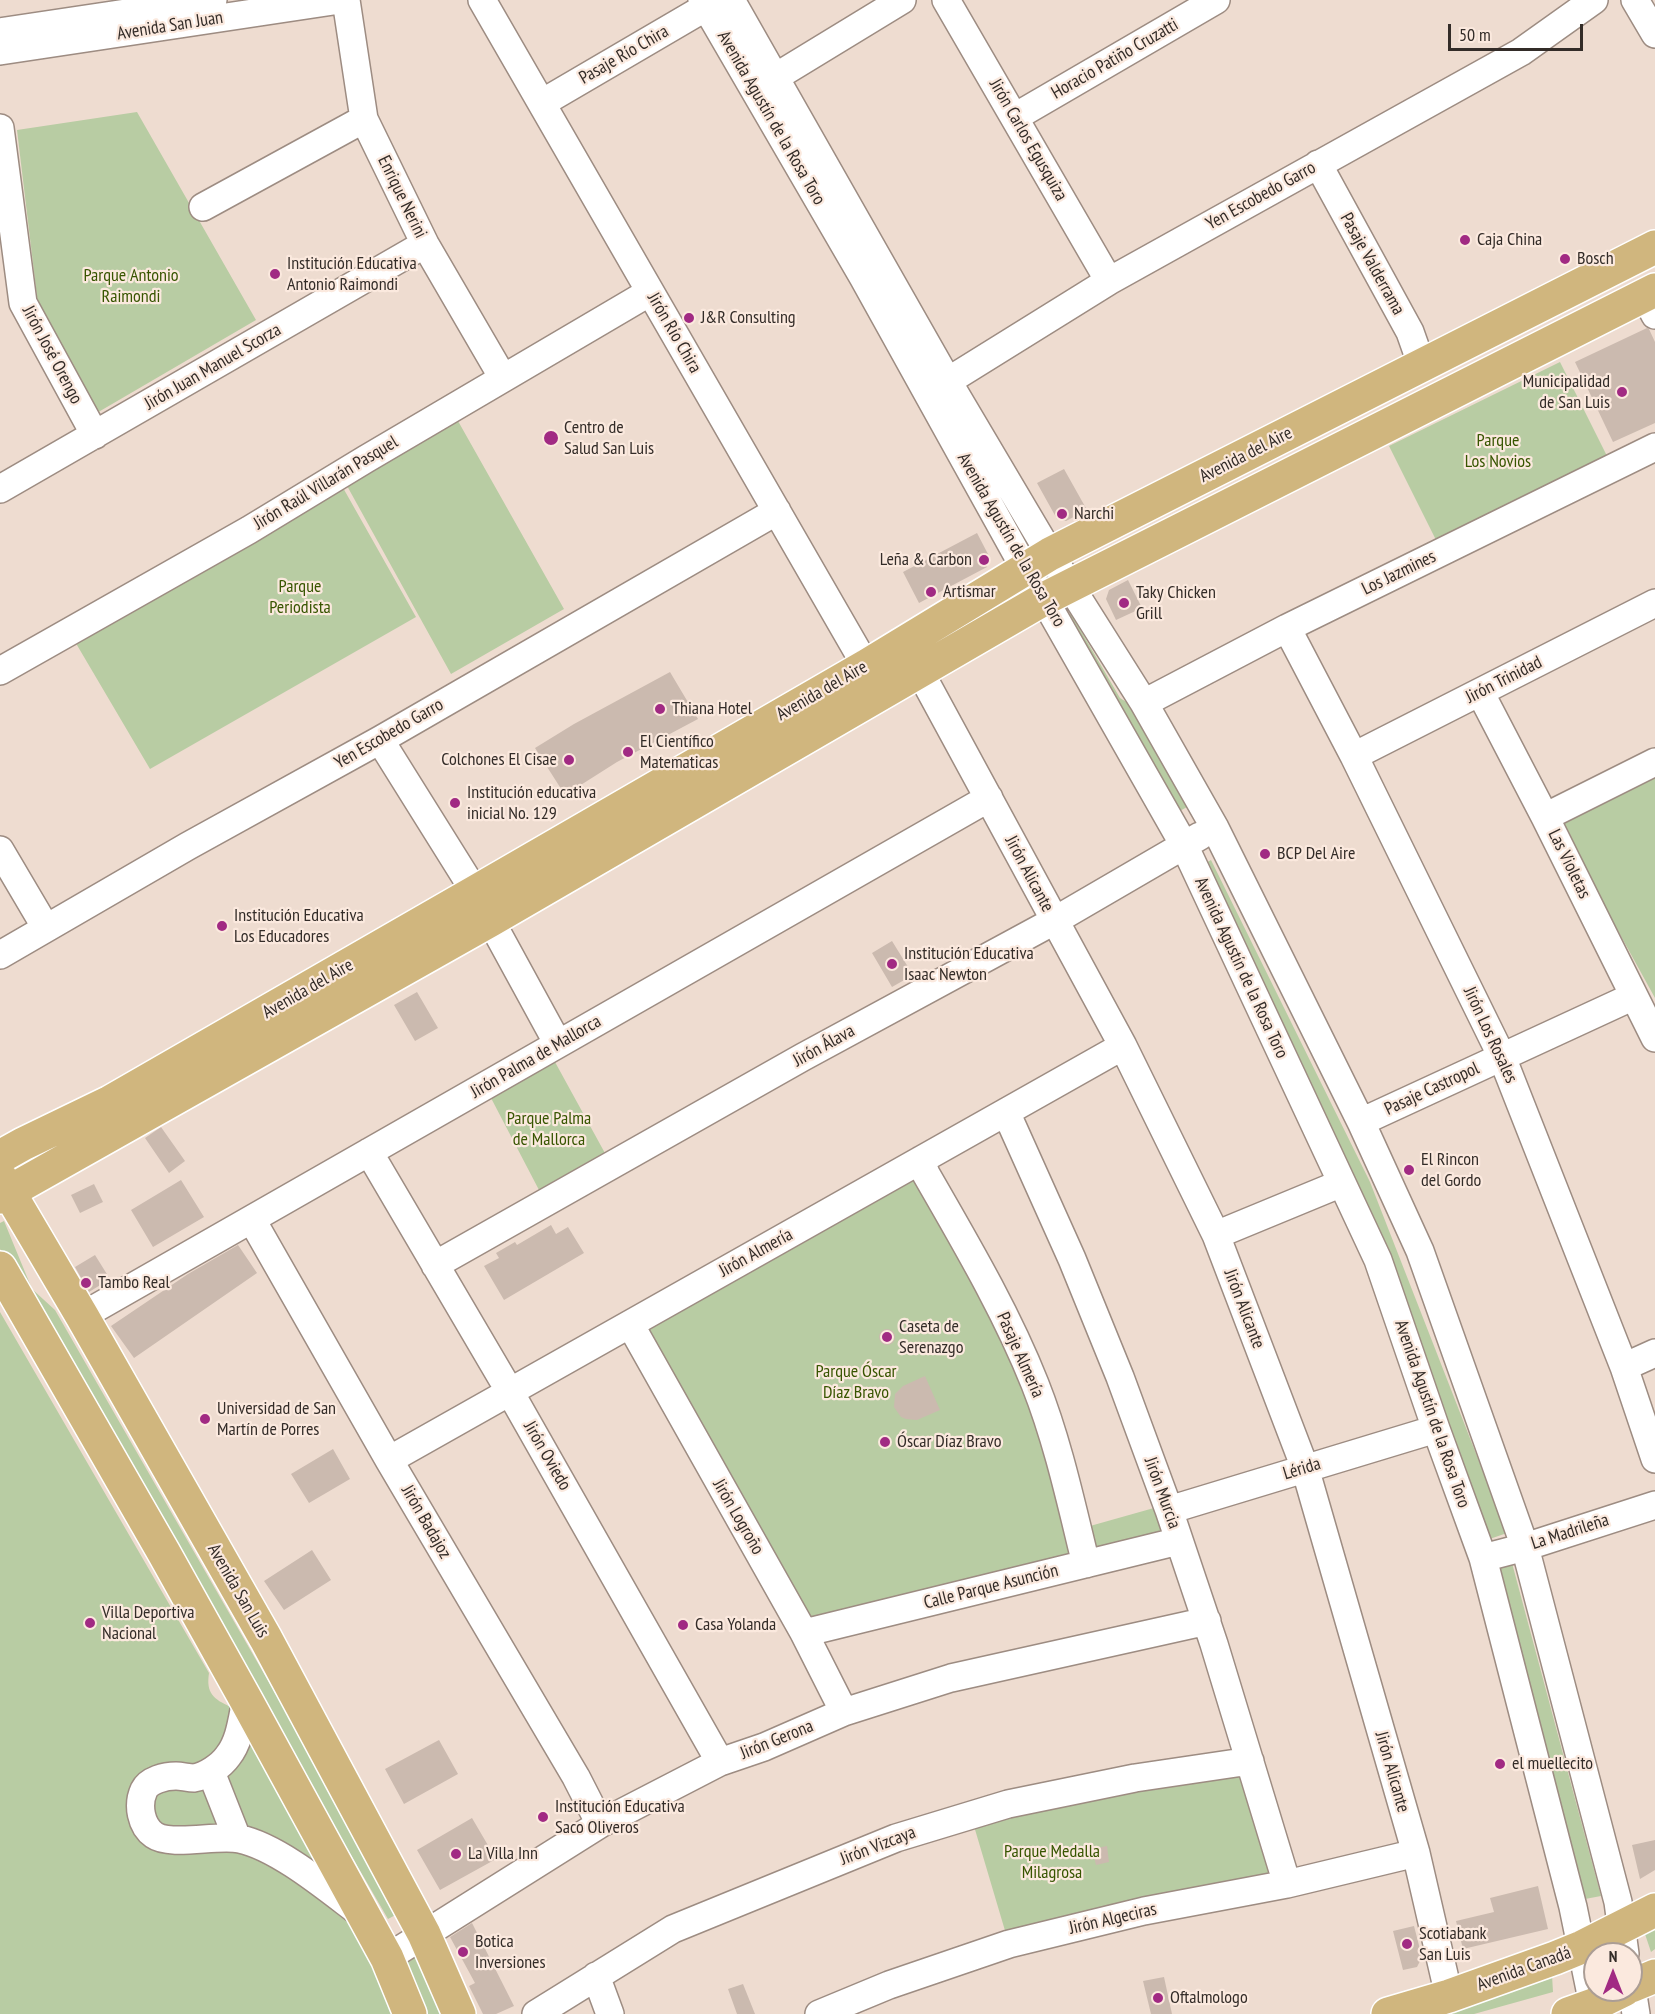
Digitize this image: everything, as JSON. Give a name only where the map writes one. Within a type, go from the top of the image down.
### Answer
[{"type":"main road","name":"Avenida del Aire","points":[[0,1157],[110,1102],[866,666],[1038,561],[1655,247]]},
{"type":"main road","name":"Avenida del Aire","points":[[3,1189],[491,921],[919,670],[1047,598],[1450,394],[1651,300]]},
{"type":"main road","points":[[1428,362],[1433,383],[1450,394]]},
{"type":"main road","name":"Avenida San Luis","points":[[3,1189],[82,1316],[266,1639],[424,1934],[459,2014]]},
{"type":"main road","points":[[0,1268],[246,1700],[387,1958],[410,2014]]},
{"type":"main road","name":"Avenida Canadá","points":[[1388,2014],[1449,1996],[1582,1947],[1623,1940],[1655,1910]]},
{"type":"main road","points":[[1585,2011],[1605,2002]]},
{"type":"street","name":"Avenida San Juan","points":[[0,32],[213,0]]},
{"type":"street","name":"Avenida San Juan","points":[[0,51],[340,0]]},
{"type":"street","name":"Enrique Nerini","points":[[346,0],[364,119],[425,244],[503,378]]},
{"type":"street","name":"Jirón Río Chira","points":[[482,0],[866,666]]},
{"type":"street","points":[[774,78],[902,0]]},
{"type":"street","name":"Jirón Carlos Egusquiza","points":[[946,0],[1109,281]]},
{"type":"street","name":"Horacio Patiño Cruzatti","points":[[1015,117],[1173,10],[1216,0]]},
{"type":"street","name":"Yen Escobedo Garro","points":[[938,387],[1109,281],[1521,52],[1594,0]]},
{"type":"street","points":[[1635,0],[1655,34]]},
{"type":"street","name":"Pasaje Río Chira","points":[[542,103],[713,2]]},
{"type":"street","name":"Avenida Agustín de la Rosa Toro","points":[[713,2],[774,78],[938,387]]},
{"type":"street","name":"Avenida Agustín de la Rosa Toro","points":[[713,2],[1038,561],[1047,598],[1184,845],[1378,1260],[1483,1558],[1582,1947],[1585,2011]]},
{"type":"street","points":[[203,207],[364,119]]},
{"type":"street","name":"Jirón José Orengo","points":[[0,128],[5,194],[23,303],[96,435]]},
{"type":"street","name":"Pasaje Valderrama","points":[[1318,164],[1428,362]]},
{"type":"street","name":"Jirón Juan Manuel Scorza","points":[[0,489],[425,244]]},
{"type":"street","name":"Jirón Raúl Villarán Pasquel","points":[[0,671],[249,530],[651,292]]},
{"type":"street","name":"Los Jazmines","points":[[1144,703],[1287,628],[1655,447]]},
{"type":"street","name":"Yen Escobedo Garro","points":[[0,955],[777,512]]},
{"type":"street","name":"Avenida Agustín de la Rosa Toro","points":[[1047,598],[1144,703],[1215,828],[1361,1122],[1420,1251],[1525,1547],[1618,1902],[1623,1940]]},
{"type":"street","name":"Jirón Trinidad","points":[[1354,756],[1655,603]]},
{"type":"street","name":"Jirón Los Rosales","points":[[1287,628],[1354,756],[1502,1057],[1624,1367],[1655,1459]]},
{"type":"street","name":"Jirón Alicante","points":[[919,670],[1123,1046],[1216,1235],[1305,1468],[1416,1853],[1449,1996]]},
{"type":"street","name":"Las Violetas","points":[[1480,692],[1655,1038]]},
{"type":"street","points":[[380,740],[475,892],[558,1044]]},
{"type":"street","points":[[1545,818],[1655,762]]},
{"type":"street","name":"Jirón Palma de Mallorca","points":[[82,1316],[989,798]]},
{"type":"street","name":"Jirón Álava","points":[[435,1265],[803,1057],[1054,921],[1215,828]]},
{"type":"street","points":[[0,850],[46,928]]},
{"type":"street","name":"Pasaje Castropol","points":[[1361,1122],[1634,996]]},
{"type":"street","name":"Jirón Almería","points":[[389,1460],[1123,1046]]},
{"type":"street","name":"Jirón Murcia","points":[[1006,1112],[1072,1259],[1120,1377],[1169,1510],[1207,1621],[1287,1884]]},
{"type":"street","name":"Jirón Oviedo","points":[[369,1152],[510,1392],[720,1762]]},
{"type":"street","name":"Pasaje Almería","points":[[921,1160],[926,1174],[985,1279],[1035,1385],[1058,1449],[1086,1563]]},
{"type":"street","points":[[1216,1235],[1341,1183]]},
{"type":"street","name":"Jirón Badajoz","points":[[252,1220],[389,1460],[540,1716],[600,1824]]},
{"type":"street","name":"Jirón Logroño","points":[[630,1324],[804,1633],[844,1712]]},
{"type":"street","points":[[1624,1367],[1655,1353]]},
{"type":"street","name":"Lérida","points":[[1169,1510],[1436,1429]]},
{"type":"street","name":"La Madrileña","points":[[1483,1558],[1525,1547],[1655,1505]]},
{"type":"street","name":"Calle Parque Asunción","points":[[804,1633],[1179,1540]]},
{"type":"street","name":"Jirón Gerona","points":[[387,1958],[600,1824],[720,1762],[764,1747],[844,1712],[951,1678],[1207,1621]]},
{"type":"street","points":[[246,1700],[238,1738],[228,1756],[211,1772],[194,1778],[175,1776],[157,1779],[145,1787],[140,1799],[141,1815],[146,1829],[157,1837],[171,1840],[237,1838],[252,1843],[289,1862],[364,1916]]},
{"type":"street","name":"Jirón Vizcaya","points":[[536,2014],[673,1929],[896,1838],[1008,1804],[1135,1778],[1250,1761]]},
{"type":"street","points":[[211,1772],[237,1838]]},
{"type":"street","name":"Jirón Algeciras","points":[[819,2014],[889,1985],[1009,1944],[1144,1911],[1287,1884],[1416,1853]]},
{"type":"street","points":[[596,1976],[610,2014]]},
{"type":"green space","name":"Parque Antonio Raimondi","points":[[137,112],[256,320],[95,414],[38,305],[17,130]]},
{"type":"green space","name":"Parque Los Novios","points":[[1560,362],[1607,456],[1436,540],[1389,446]]},
{"type":"green space","points":[[458,421],[564,609],[451,674],[346,484]]},
{"type":"green space","name":"Parque Periodista","points":[[342,486],[416,617],[150,769],[74,640]]},
{"type":"green space","points":[[1071,614],[1120,698],[1136,708],[1189,806],[1174,814],[1064,619]]},
{"type":"green space","points":[[1655,776],[1655,998],[1557,820]]},
{"type":"green space","points":[[1211,860],[1370,1182],[1507,1533],[1481,1542],[1200,866]]},
{"type":"green space","name":"Parque Palma de Mallorca","points":[[555,1062],[606,1155],[539,1190],[491,1098]]},
{"type":"green space","name":"Parque Óscar Díaz Bravo","points":[[917,1162],[1019,1358],[1080,1560],[814,1624],[639,1318]]},
{"type":"green space","points":[[4,1221],[32,1289],[55,1310],[401,1912],[388,1919],[0,1249],[0,1223]]},
{"type":"green space","name":"Villa Deportiva Nacional","points":[[0,1312],[209,1673],[208,1680],[212,1694],[231,1707],[315,1857],[346,1919],[366,1940],[397,2014],[0,2014]]},
{"type":"green space","points":[[1161,1506],[1171,1534],[1091,1556],[1083,1528]]},
{"type":"green space","points":[[1512,1563],[1601,1896],[1585,1899],[1491,1567]]},
{"type":"green space","name":"Parque Medalla Milagrosa","points":[[1238,1764],[1273,1877],[1006,1934],[971,1816]]},
{"type":"green space","points":[[1655,1920],[1655,1949],[1651,1952],[1643,1928]]},
{"type":"green space","points":[[422,1944],[449,2014],[419,2014],[396,1960]]},
{"type":"green space","points":[[1552,1975],[1553,1992],[1474,2014],[1418,2014]]},
{"type":"building","name":"Municipalidad de San Luis","points":[[1647,328],[1655,342],[1655,423],[1613,442],[1575,362]]},
{"type":"building","points":[[1064,469],[1087,510],[1066,521],[1057,519],[1037,483]]},
{"type":"building","points":[[977,533],[989,556],[987,567],[919,603],[903,572]]},
{"type":"building","name":"Taky Chicken Grill","points":[[1128,580],[1142,608],[1116,620],[1106,599],[1109,590]]},
{"type":"building","points":[[670,672],[698,719],[617,762],[565,795],[535,748]]},
{"type":"building","name":"Institución Educativa Isaac Newton","points":[[892,941],[913,975],[892,987],[872,953]]},
{"type":"building","points":[[417,992],[438,1028],[415,1041],[394,1005]]},
{"type":"building","points":[[161,1127],[185,1161],[169,1173],[145,1138]]},
{"type":"building","points":[[181,1180],[204,1217],[153,1247],[131,1210]]},
{"type":"building","points":[[94,1184],[103,1202],[80,1213],[71,1195]]},
{"type":"building","points":[[551,1225],[556,1234],[568,1227],[584,1253],[504,1300],[484,1266],[499,1258],[496,1253],[515,1242],[517,1245]]},
{"type":"building","points":[[238,1245],[257,1273],[134,1358],[111,1326],[188,1274]]},
{"type":"building","points":[[95,1255],[110,1279],[89,1292],[75,1267]]},
{"type":"building","name":"Caseta de Serenazgo","points":[[887,1329],[893,1331],[895,1337],[893,1343],[887,1345],[881,1343],[879,1337],[881,1331]]},
{"type":"building","points":[[925,1376],[940,1410],[917,1420],[901,1417],[894,1407],[895,1394],[903,1386]]},
{"type":"building","points":[[333,1449],[350,1479],[309,1503],[291,1474]]},
{"type":"building","points":[[312,1550],[331,1580],[284,1610],[264,1581]]},
{"type":"building","points":[[439,1740],[458,1774],[404,1804],[385,1769]]},
{"type":"building","name":"La Villa Inn","points":[[472,1818],[496,1859],[440,1890],[417,1850]]},
{"type":"building","points":[[1655,1840],[1655,1870],[1640,1879],[1632,1845]]},
{"type":"building","points":[[1107,1846],[1109,1862],[1096,1865],[1092,1849]]},
{"type":"building","points":[[1538,1886],[1548,1929],[1463,1949],[1456,1921],[1494,1912],[1490,1898]]},
{"type":"building","points":[[472,1923],[514,2006],[496,2014],[483,2014],[469,1986],[475,1983],[450,1937]]},
{"type":"building","name":"Scotiabank San Luis","points":[[1414,1926],[1422,1957],[1417,1967],[1403,1970],[1393,1931]]},
{"type":"building","name":"Oftalmologo","points":[[1164,1977],[1172,2014],[1151,2014],[1143,1981]]},
{"type":"building","points":[[743,1984],[755,2014],[737,2014],[728,1989]]},
{"type":"place","name":"Caja China","points":[[1465,240]]},
{"type":"place","name":"Bosch","points":[[1565,259]]},
{"type":"place","name":"Institución Educativa Antonio Raimondi","points":[[275,274]]},
{"type":"place","name":"J&R Consulting","points":[[689,318]]},
{"type":"place","name":"Municipalidad de San Luis","points":[[1622,392]]},
{"type":"place","name":"Centro de Salud San Luis","points":[[551,438]]},
{"type":"place","name":"Narchi","points":[[1062,514]]},
{"type":"place","name":"Leña & Carbon","points":[[984,560]]},
{"type":"place","name":"Artismar","points":[[931,592]]},
{"type":"place","name":"Taky Chicken Grill","points":[[1124,603]]},
{"type":"place","name":"Thiana Hotel","points":[[660,709]]},
{"type":"place","name":"El Científico Matematicas","points":[[628,752]]},
{"type":"place","name":"Colchones El Cisae","points":[[569,760]]},
{"type":"place","name":"Institución educativa inicial No. 129","points":[[455,803]]},
{"type":"place","name":"BCP Del Aire","points":[[1265,854]]},
{"type":"place","name":"Institución Educativa Los Educadores","points":[[222,926]]},
{"type":"place","name":"Institución Educativa Isaac Newton","points":[[892,964]]},
{"type":"place","name":"El Rincon del Gordo","points":[[1409,1170]]},
{"type":"place","name":"Tambo Real","points":[[86,1283]]},
{"type":"place","name":"Caseta de Serenazgo","points":[[887,1337]]},
{"type":"place","name":"Universidad de San Martín de Porres","points":[[205,1419]]},
{"type":"place","name":"Óscar Díaz Bravo","points":[[885,1442]]},
{"type":"place","name":"Villa Deportiva Nacional","points":[[90,1623]]},
{"type":"place","name":"Casa Yolanda","points":[[683,1625]]},
{"type":"place","name":"el muellecito","points":[[1500,1764]]},
{"type":"place","name":"Institución Educativa Saco Oliveros","points":[[543,1817]]},
{"type":"place","name":"La Villa Inn","points":[[456,1854]]},
{"type":"place","name":"Scotiabank San Luis","points":[[1407,1944]]},
{"type":"place","name":"Botica Inversiones","points":[[463,1952]]},
{"type":"place","name":"Oftalmologo","points":[[1158,1998]]}]
